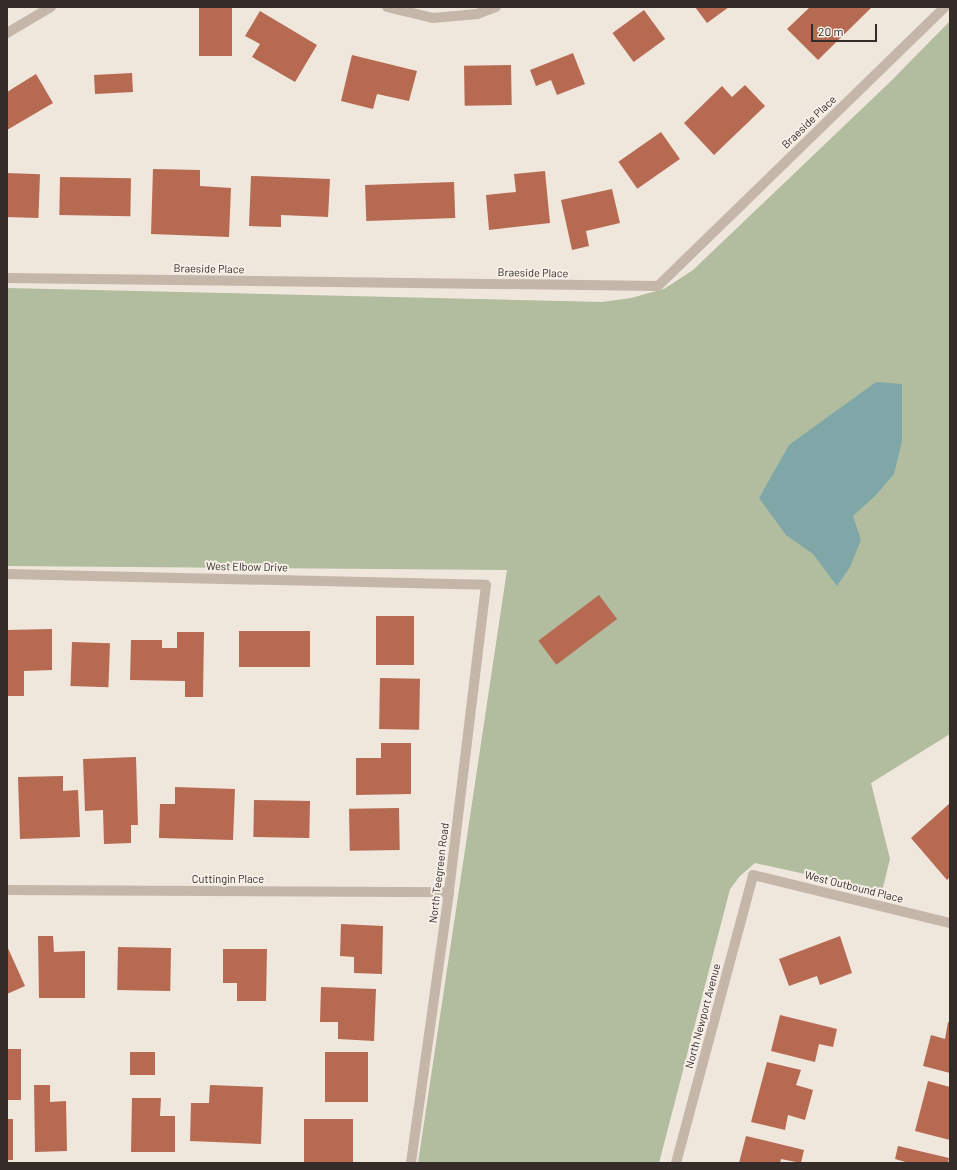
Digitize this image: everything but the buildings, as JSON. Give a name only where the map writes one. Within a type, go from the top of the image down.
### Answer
[{"type":"street","points":[[7,33],[51,7]]},
{"type":"street","points":[[387,7],[434,18],[477,14],[496,7]]},
{"type":"street","name":"Braeside Place","points":[[7,278],[658,286],[945,7]]},
{"type":"street","name":"West Elbow Drive","points":[[7,574],[486,585]]},
{"type":"street","name":"North Teegreen Road","points":[[410,1163],[449,892],[486,585]]},
{"type":"street","name":"West Outbound Place","points":[[753,875],[950,923]]},
{"type":"street","name":"North Newport Avenue","points":[[676,1163],[753,875]]},
{"type":"street","name":"Cuttingin Place","points":[[7,890],[449,892]]},
{"type":"green space","points":[[950,21],[950,734],[871,783],[890,859],[882,891],[755,863],[740,876],[730,889],[659,1163],[418,1163],[507,570],[7,566],[7,288],[602,302],[631,298],[664,289],[693,270],[890,82]]},
{"type":"water","points":[[876,382],[902,384],[902,441],[894,474],[876,495],[853,516],[861,540],[850,567],[837,586],[813,554],[786,535],[759,498],[789,445]]}]
